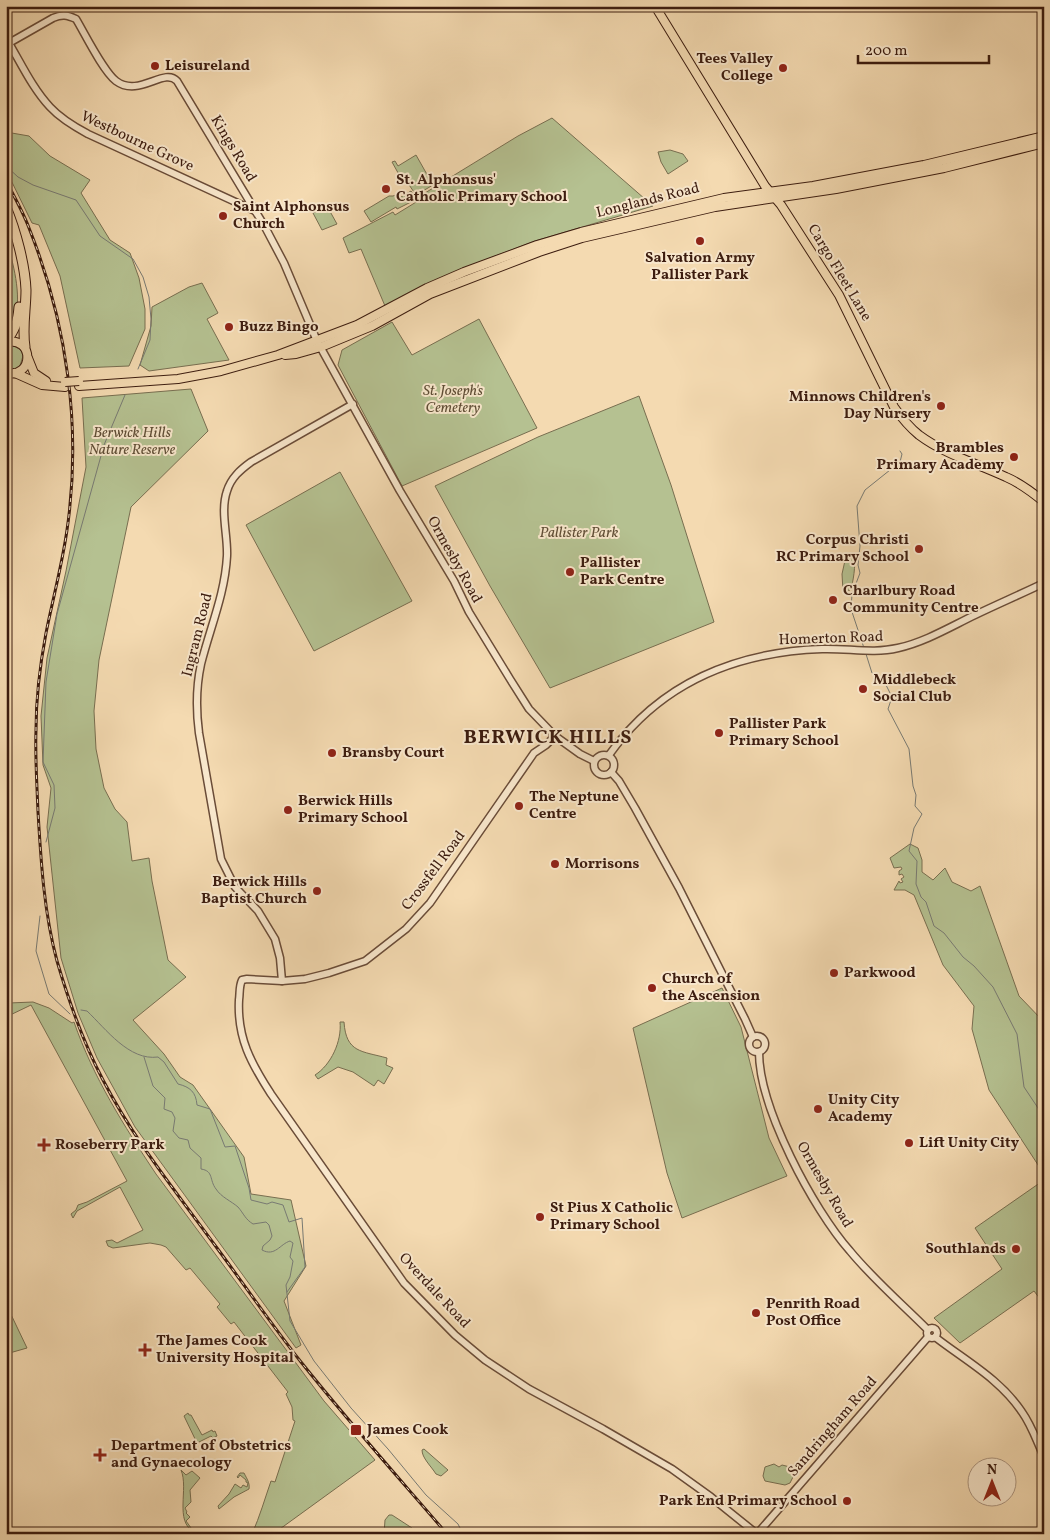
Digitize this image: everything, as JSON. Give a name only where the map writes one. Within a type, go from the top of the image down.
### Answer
[{"type":"highway","points":[[6,207],[19,250],[25,280],[24,347]]},
{"type":"highway","points":[[6,226],[18,269],[20,288],[18,318],[13,333],[6,341]]},
{"type":"main road","name":"Cargo Fleet Lane","points":[[655,6],[770,191],[839,295],[894,407],[909,426],[939,448],[963,460],[1005,476],[1044,502]]},
{"type":"main road","name":"Longlands Road","points":[[10,374],[42,385],[178,378],[221,371],[278,355],[296,354],[428,288],[537,245],[581,232],[685,206],[724,198],[813,186],[924,165],[1044,136]]},
{"type":"main road","name":"Longlands Road","points":[[319,344],[372,326],[430,294],[539,252],[582,238],[715,207],[836,189],[926,171],[1044,143]]},
{"type":"main road","points":[[6,341],[16,342],[24,347]]},
{"type":"main road","name":"Longlands Road","points":[[24,347],[34,373],[39,378],[48,382],[65,384]]},
{"type":"main road","name":"Longlands Road","points":[[10,374],[24,368],[28,358]]},
{"type":"street","name":"Kings Road","points":[[8,41],[59,15],[68,15],[76,19],[108,72],[120,83],[136,87],[147,85],[165,76],[170,76],[177,81],[256,211],[284,263],[319,344]]},
{"type":"street","name":"Westbourne Grove","points":[[8,41],[41,96],[69,124],[256,211]]},
{"type":"street","points":[[232,200],[245,192]]},
{"type":"street","name":"Ormesby Road","points":[[319,344],[400,491],[454,581],[469,612],[529,709],[555,736],[580,754],[594,761]]},
{"type":"street","name":"Ingram Road","points":[[282,981],[280,958],[275,939],[258,911],[235,887],[221,859],[199,733],[197,692],[201,666],[222,597],[227,555],[224,506],[226,493],[232,481],[240,470],[251,462],[353,404]]},
{"type":"street","name":"Homerton Road","points":[[609,755],[620,740],[651,710],[679,690],[724,666],[766,654],[787,651],[824,648],[878,651],[899,648],[918,642],[1044,582]]},
{"type":"street","name":"Crossfell Road","points":[[242,980],[282,981],[305,979],[365,961],[406,929],[430,903],[534,753],[555,736]]},
{"type":"street","points":[[600,755],[609,755],[614,762],[614,767],[607,775],[599,774],[594,769],[594,761],[600,755]]},
{"type":"street","points":[[611,772],[632,802],[679,888],[753,1036]]},
{"type":"street","name":"Overdale Road","points":[[242,980],[238,1012],[244,1043],[254,1068],[404,1283],[436,1317],[486,1360],[522,1384],[672,1469],[757,1534]]},
{"type":"street","points":[[753,1036],[761,1036],[766,1041],[763,1049],[759,1052],[750,1048],[749,1042],[753,1036]]},
{"type":"street","name":"Ormesby Road","points":[[759,1052],[763,1083],[778,1126],[799,1173],[836,1234],[850,1252],[930,1335],[991,1377],[1005,1390],[1031,1426],[1044,1457]]},
{"type":"street","name":"Sandringham Road","points":[[757,1534],[930,1335]]},
{"type":"green space","points":[[552,118],[653,206],[535,241],[461,269],[385,306],[361,249],[349,253],[343,238],[393,212],[395,215],[426,196],[425,193],[518,136]]},
{"type":"green space","points":[[6,132],[29,136],[50,156],[90,180],[81,193],[110,240],[130,253],[139,278],[145,309],[145,329],[129,366],[80,368],[60,276],[39,225],[32,223],[6,170]]},
{"type":"green space","points":[[670,150],[683,154],[688,161],[668,174],[658,152]]},
{"type":"green space","points":[[416,155],[433,185],[416,195],[405,179],[402,180],[392,162],[395,161],[398,166]]},
{"type":"green space","points":[[411,191],[417,199],[397,209],[396,207],[371,222],[364,211],[389,196],[398,194],[401,197]]},
{"type":"green space","points":[[327,206],[337,224],[322,230],[313,213]]},
{"type":"green space","points":[[6,240],[14,268],[18,299],[15,317],[6,335],[6,294],[9,285],[8,282],[6,290],[6,273],[9,280],[6,265]]},
{"type":"green space","points":[[202,283],[218,313],[207,319],[229,360],[149,371],[140,365],[151,326],[152,307],[189,287]]},
{"type":"green space","name":"St. Joseph's Cemetery","points":[[479,319],[537,428],[402,486],[338,365],[342,350],[392,322],[412,355]]},
{"type":"green space","points":[[12,345],[21,350],[23,356],[20,366],[14,369],[6,369],[6,346]]},
{"type":"green space","name":"Berwick Hills Nature Reserve","points":[[191,389],[208,431],[131,507],[99,660],[94,711],[96,749],[104,788],[115,809],[127,822],[132,861],[149,858],[168,960],[186,977],[133,1020],[164,1054],[180,1077],[193,1085],[244,1157],[251,1194],[291,1200],[306,1266],[284,1301],[301,1345],[296,1348],[135,1127],[97,1058],[78,1013],[61,958],[47,827],[51,788],[43,765],[41,716],[47,658],[86,467],[82,398]]},
{"type":"green space","name":"Pallister Park","points":[[639,396],[671,485],[714,622],[550,688],[490,586],[435,486],[538,437]]},
{"type":"green space","points":[[340,472],[412,601],[314,651],[246,525]]},
{"type":"green space","points":[[846,556],[855,556],[854,569],[850,590],[843,591],[842,574]]},
{"type":"green space","points":[[910,844],[918,848],[922,860],[922,872],[933,880],[945,868],[952,882],[971,891],[980,886],[1019,996],[1044,1022],[1044,1174],[989,1090],[972,1029],[974,1006],[943,965],[914,895],[905,890],[894,890],[899,881],[900,883],[903,882],[901,879],[904,877],[902,874],[899,875],[901,867],[894,868],[890,858]]},
{"type":"green space","points":[[722,988],[741,1027],[769,1138],[787,1176],[682,1218],[667,1173],[633,1028]]},
{"type":"green space","points":[[33,1002],[49,1008],[72,1023],[74,1022],[100,1082],[156,1174],[324,1401],[375,1460],[273,1534],[252,1534],[271,1481],[275,1482],[295,1421],[293,1420],[292,1407],[286,1394],[288,1392],[234,1322],[231,1324],[217,1307],[220,1304],[190,1268],[186,1270],[166,1247],[150,1243],[113,1248],[108,1246],[106,1241],[112,1240],[117,1243],[143,1230],[120,1187],[77,1211],[73,1218],[71,1214],[78,1205],[127,1181],[31,1005],[6,1017],[6,1008],[10,1006],[9,1003]]},
{"type":"green space","points":[[340,1022],[344,1022],[348,1040],[357,1049],[387,1058],[386,1065],[393,1068],[384,1084],[378,1080],[374,1086],[353,1072],[338,1067],[318,1079],[315,1075],[326,1065],[334,1052],[339,1037]]},
{"type":"green space","name":"Southlands","points":[[1044,1180],[1044,1304],[1034,1291],[960,1343],[934,1318],[1002,1269],[975,1228]]},
{"type":"green space","points":[[6,1304],[27,1348],[6,1354]]},
{"type":"green space","points":[[188,1413],[202,1435],[212,1430],[213,1432],[215,1431],[217,1436],[213,1438],[211,1436],[197,1443],[184,1416]]},
{"type":"green space","points":[[424,1449],[448,1470],[441,1476],[436,1474],[425,1459],[422,1453]]},
{"type":"green space","points":[[774,1464],[779,1467],[782,1465],[790,1467],[794,1475],[790,1483],[785,1485],[765,1481],[763,1476],[765,1467]]},
{"type":"green space","points":[[181,1470],[186,1475],[192,1471],[200,1478],[190,1490],[191,1502],[185,1508],[186,1513],[190,1517],[186,1521],[194,1532],[188,1527],[183,1513],[184,1486]]},
{"type":"green space","points":[[240,1473],[244,1473],[249,1483],[249,1489],[234,1497],[219,1509],[218,1506],[235,1484],[241,1488],[243,1485],[247,1487],[248,1483],[246,1480],[240,1475],[237,1477]]},
{"type":"green space","points":[[389,1515],[412,1528],[414,1534],[384,1534],[385,1520]]},
{"type":"waterway","points":[[6,166],[18,177],[33,185],[76,200],[100,236],[133,259],[143,277],[149,297],[151,319],[150,340],[138,369]]},
{"type":"waterway","points":[[46,842],[55,808],[54,785],[43,762],[46,682],[57,614],[104,445],[125,395]]},
{"type":"waterway","points":[[864,648],[851,609],[852,594],[860,573],[858,565],[860,546],[857,506],[865,490],[900,462],[902,454],[900,451]]},
{"type":"waterway","points":[[866,654],[872,673],[882,677],[892,697],[888,709],[909,749],[913,786],[916,795],[915,806],[922,814],[914,828],[909,851],[917,861],[916,884],[921,897],[926,902],[934,926],[944,933],[963,957],[993,987],[1017,1034],[1024,1087],[1044,1117]]},
{"type":"waterway","points":[[40,916],[36,951],[49,994],[70,1014]]},
{"type":"waterway","points":[[81,1010],[87,1011],[110,1035],[128,1049],[147,1057],[158,1057],[164,1062],[178,1084],[192,1091],[197,1105],[210,1109],[225,1147],[235,1146],[251,1200],[283,1205],[289,1222],[302,1218],[305,1267],[287,1292]]},
{"type":"waterway","points":[[144,1057],[153,1086],[165,1098],[164,1109],[172,1112],[175,1118],[173,1131],[179,1138],[188,1140],[190,1148],[201,1158],[201,1169],[210,1174],[218,1192],[238,1207],[253,1224],[266,1222],[269,1225],[272,1236],[263,1246],[262,1250],[270,1252],[290,1241],[293,1243],[290,1257],[293,1261],[290,1277],[286,1285],[290,1321],[314,1361],[351,1408],[426,1495],[458,1524],[463,1534]]},
{"type":"railway","points":[[6,181],[29,228],[53,301],[62,338],[72,415],[73,453],[67,530],[42,657],[36,718],[36,771],[44,887],[49,924],[66,992],[103,1080],[128,1124],[157,1166],[301,1362],[447,1534]]},
{"type":"place","name":"Leisureland","points":[[155,66]]},
{"type":"place","name":"Tees Valley College","points":[[783,68]]},
{"type":"place","name":"St. Alphonsus' Catholic Primary School","points":[[386,189]]},
{"type":"place","name":"Saint Alphonsus Church","points":[[223,216]]},
{"type":"place","name":"Salvation Army Pallister Park","points":[[700,241]]},
{"type":"place","name":"Buzz Bingo","points":[[229,327]]},
{"type":"place","name":"Minnows Children's Day Nursery","points":[[941,406]]},
{"type":"place","name":"Brambles Primary Academy","points":[[1014,457]]},
{"type":"place","name":"Corpus Christi RC Primary School","points":[[919,549]]},
{"type":"place","name":"Pallister Park Centre","points":[[570,572]]},
{"type":"place","name":"Charlbury Road Community Centre","points":[[833,600]]},
{"type":"place","name":"Middlebeck Social Club","points":[[863,689]]},
{"type":"place","name":"Pallister Park Primary School","points":[[719,733]]},
{"type":"place","name":"Bransby Court","points":[[332,753]]},
{"type":"place","name":"The Neptune Centre","points":[[519,806]]},
{"type":"place","name":"Berwick Hills Primary School","points":[[288,810]]},
{"type":"place","name":"Morrisons","points":[[555,864]]},
{"type":"place","name":"Berwick Hills Baptist Church","points":[[317,891]]},
{"type":"place","name":"Parkwood","points":[[834,973]]},
{"type":"place","name":"Church of the Ascension","points":[[652,988]]},
{"type":"place","name":"Unity City Academy","points":[[818,1109]]},
{"type":"place","name":"Lift Unity City","points":[[909,1143]]},
{"type":"place","name":"Roseberry Park","points":[[44,1145]]},
{"type":"place","name":"St Pius X Catholic Primary School","points":[[540,1217]]},
{"type":"place","name":"Southlands","points":[[1016,1249]]},
{"type":"place","name":"Penrith Road Post Office","points":[[756,1313]]},
{"type":"place","name":"The James Cook University Hospital","points":[[145,1350]]},
{"type":"place","name":"James Cook","points":[[356,1430]]},
{"type":"place","name":"Department of Obstetrics and Gynaecology","points":[[100,1455]]},
{"type":"place","name":"Park End Primary School","points":[[847,1501]]},
{"type":"district","name":"BERWICK HILLS","points":[[548,738]]}]
